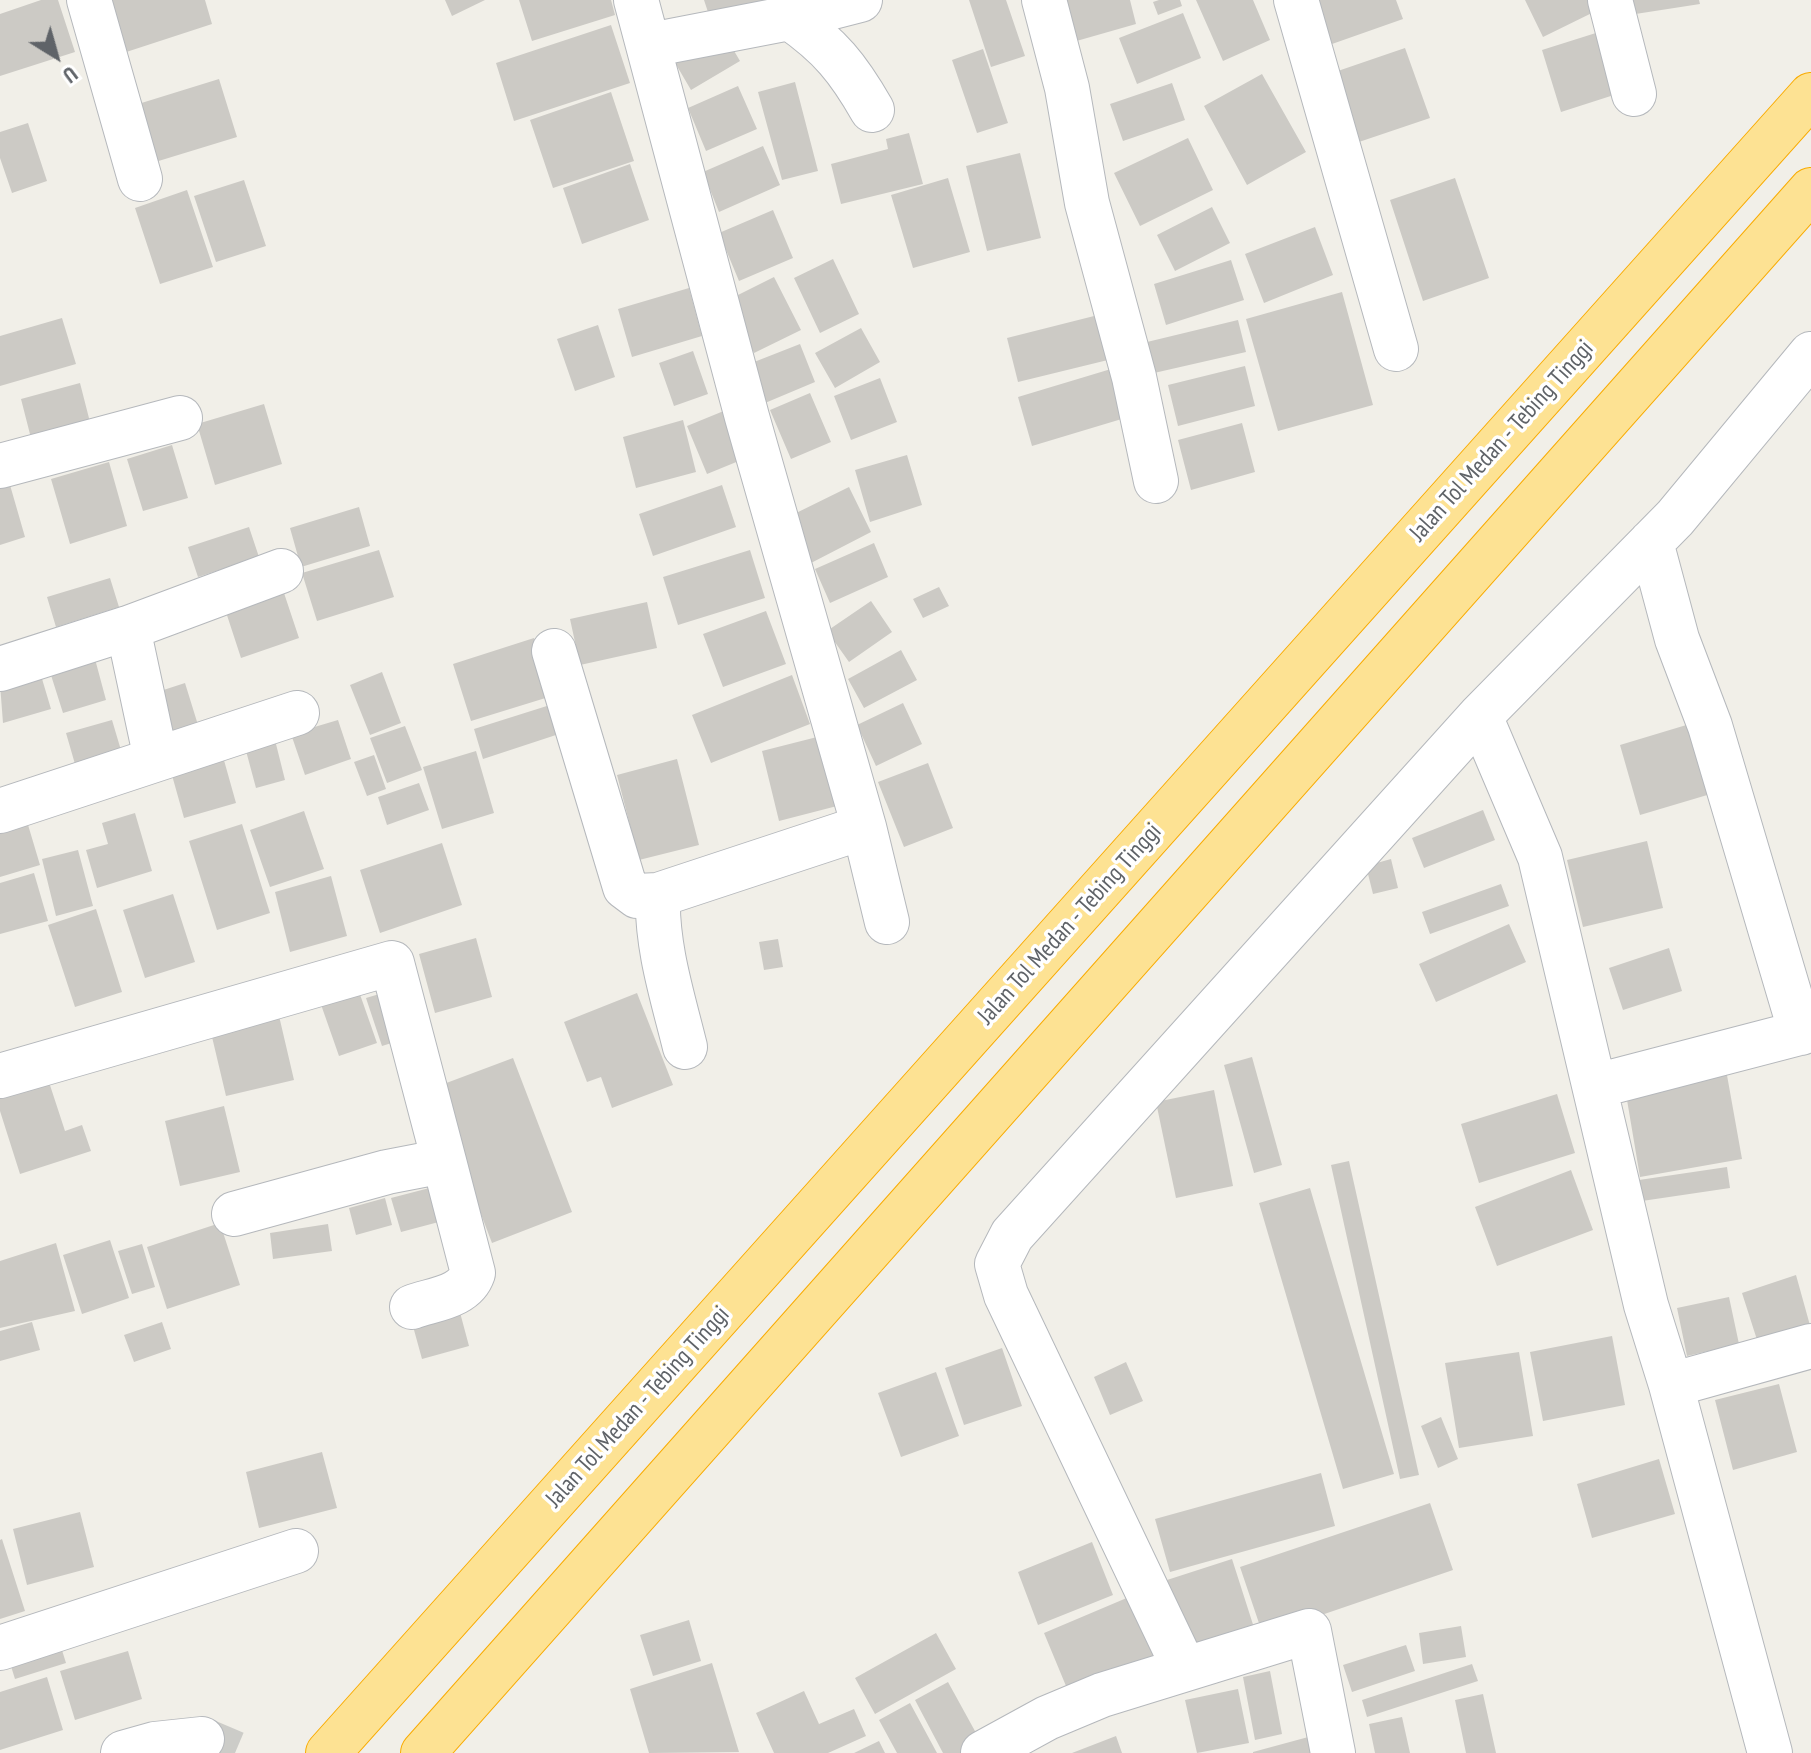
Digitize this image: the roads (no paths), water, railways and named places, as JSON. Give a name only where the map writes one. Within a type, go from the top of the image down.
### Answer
[{"type":"highway","name":"Jalan Tol Medan - Tebing Tinggi","points":[[328,1753],[1811,95]]},
{"type":"highway","points":[[423,1753],[1811,190]]},
{"type":"street","points":[[89,0],[140,179]]},
{"type":"street","points":[[636,0],[743,402],[864,827],[887,922]]},
{"type":"street","points":[[650,45],[790,18],[860,0]]},
{"type":"street","points":[[1044,0],[1067,88],[1087,203],[1134,377],[1156,481]]},
{"type":"street","points":[[1296,0],[1396,349]]},
{"type":"street","points":[[1610,0],[1634,94]]},
{"type":"street","points":[[790,18],[825,43],[847,67],[872,110]]},
{"type":"street","points":[[1184,1668],[1006,1295],[997,1264],[1012,1235],[1480,716],[1651,542],[1811,354]]},
{"type":"street","points":[[0,466],[180,418]]},
{"type":"street","points":[[1596,1086],[1806,1031],[1710,726],[1677,639],[1651,542]]},
{"type":"street","points":[[0,669],[128,628],[281,571]]},
{"type":"street","points":[[128,628],[156,759]]},
{"type":"street","points":[[554,651],[625,887],[637,896],[658,895],[864,827]]},
{"type":"street","points":[[0,811],[297,713]]},
{"type":"street","points":[[1480,716],[1540,857],[1646,1305],[1671,1385],[1770,1753]]},
{"type":"street","points":[[658,895],[657,913],[667,976],[685,1047]]},
{"type":"street","points":[[0,1076],[392,963],[473,1273],[468,1285],[461,1291],[412,1307]]},
{"type":"street","points":[[234,1214],[387,1172],[444,1161]]},
{"type":"street","points":[[1671,1385],[1811,1346]]},
{"type":"street","points":[[0,1648],[296,1551]]},
{"type":"street","points":[[983,1753],[1086,1702],[1184,1668],[1309,1631],[1333,1753]]},
{"type":"street","points":[[123,1753],[155,1744],[202,1739]]},
{"type":"tunnel","points":[[202,1739],[235,1753]]}]
